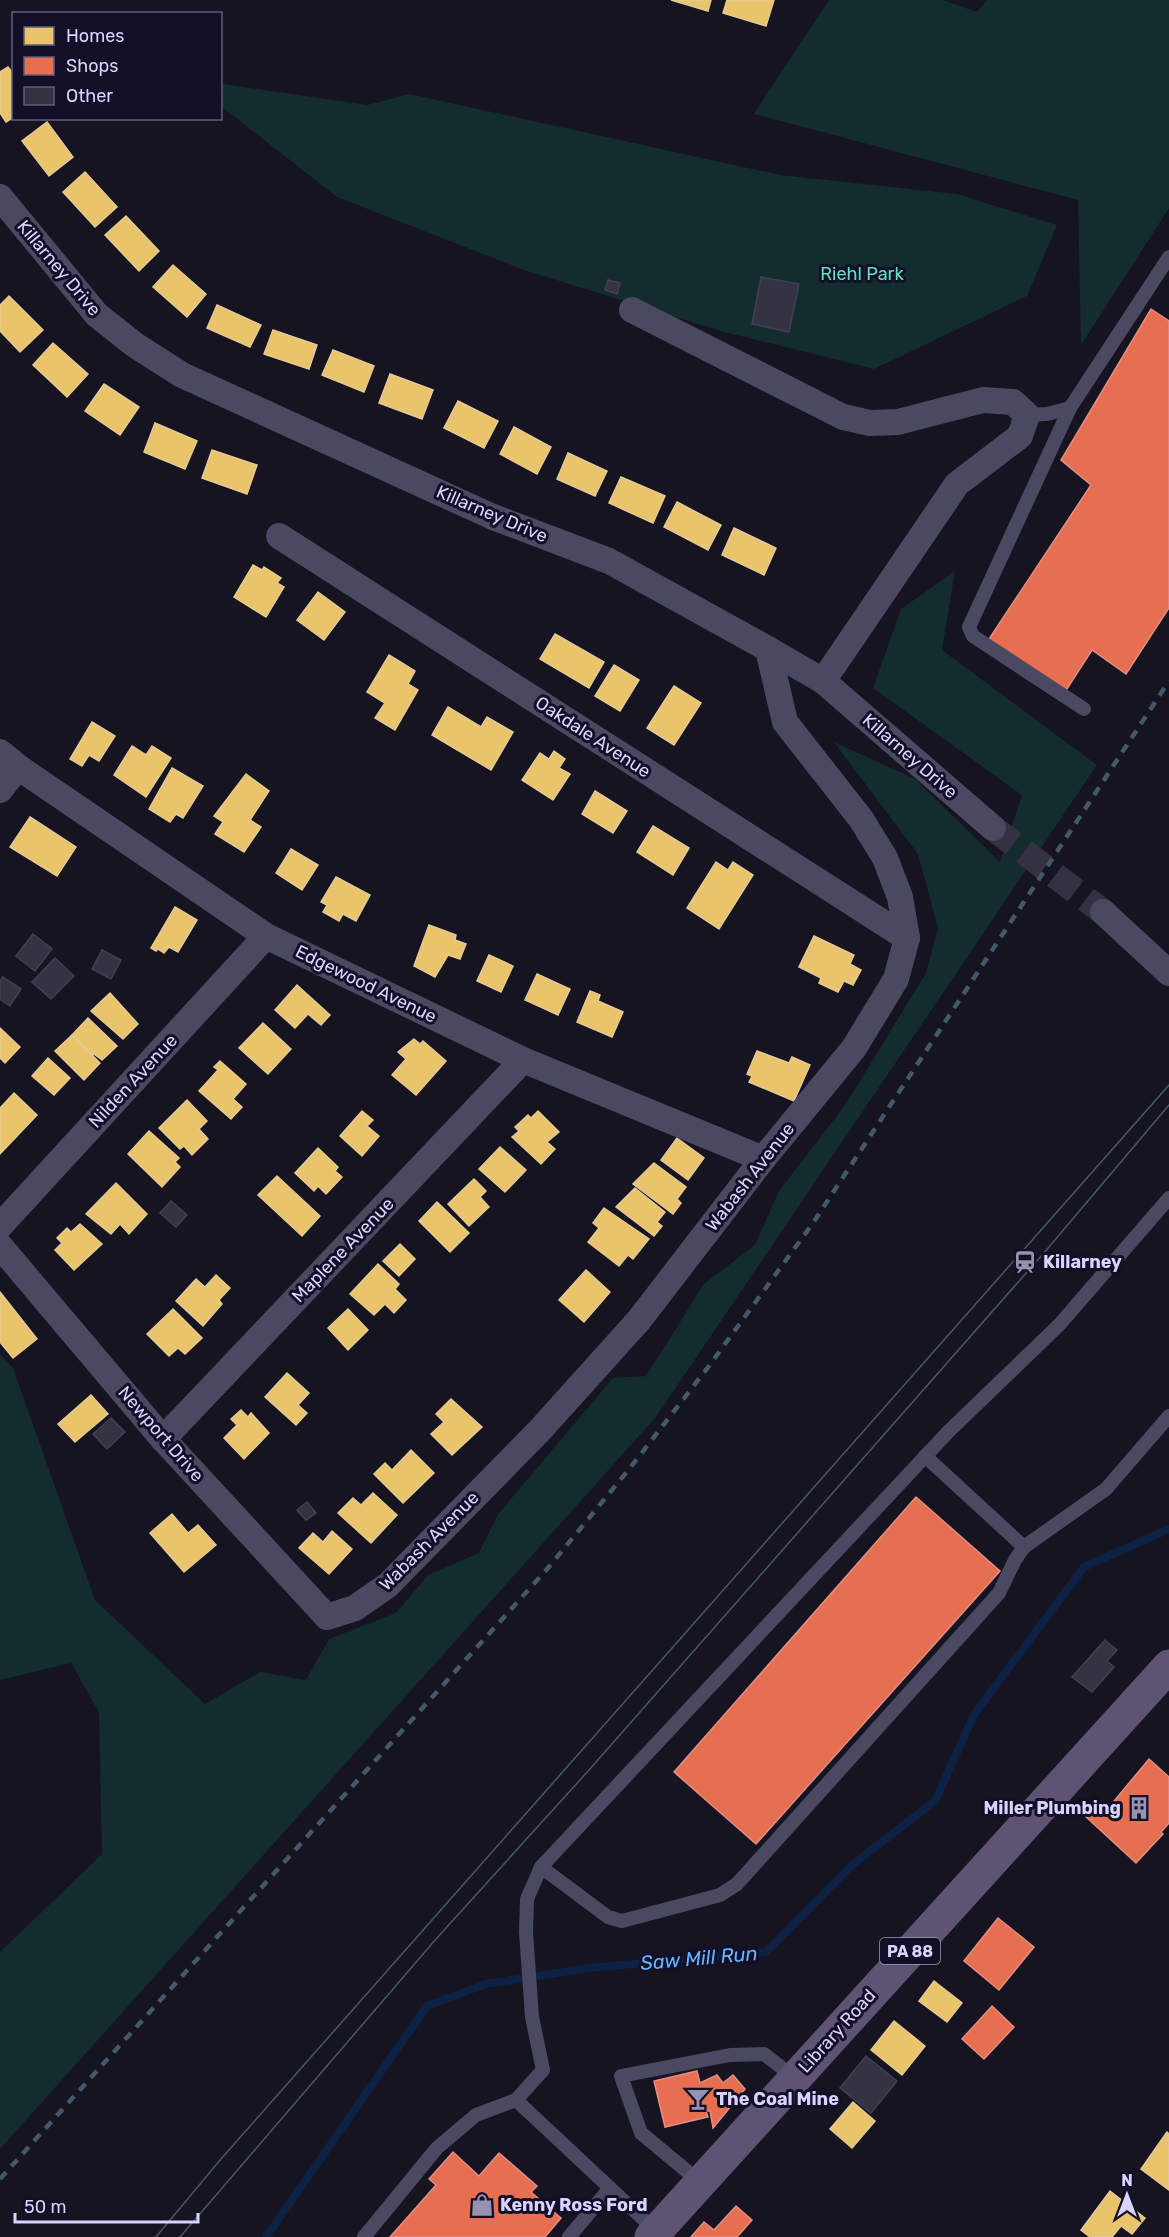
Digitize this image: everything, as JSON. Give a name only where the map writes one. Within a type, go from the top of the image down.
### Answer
[{"type":"main road","name":"Library Road","points":[[653,2234],[1169,1666]]},
{"type":"street","name":"Killarney Drive","points":[[0,197],[97,315],[135,345],[182,375],[493,517],[609,561],[823,681],[993,828]]},
{"type":"street","points":[[632,310],[843,417],[870,423],[898,422],[983,400],[1013,402],[1027,415],[1020,436],[957,484],[823,681]]},
{"type":"street","name":"Oakdale Avenue","points":[[279,536],[906,938]]},
{"type":"street","name":"Wabash Avenue","points":[[327,1617],[355,1608],[388,1585],[540,1430],[639,1320],[763,1159],[854,1048],[896,979],[906,938],[900,897],[885,858],[861,819],[785,722],[768,650]]},
{"type":"street","points":[[0,790],[9,759]]},
{"type":"street","name":"Edgewood Avenue","points":[[9,759],[266,936],[523,1060],[763,1159]]},
{"type":"street","points":[[1103,912],[1169,973]]},
{"type":"street","name":"Nilden Avenue","points":[[0,1226],[266,936]]},
{"type":"street","name":"Maplene Avenue","points":[[163,1439],[523,1060]]},
{"type":"street","name":"Newport Drive","points":[[0,1246],[163,1439],[327,1617]]},
{"type":"lane","points":[[1084,709],[973,636],[969,627],[1070,408],[1169,257]]},
{"type":"lane","points":[[1027,415],[1047,414],[1070,408]]},
{"type":"lane","points":[[364,2237],[438,2148],[476,2115],[516,2100],[543,2070],[532,2017],[526,1932],[527,1899],[541,1868],[926,1456],[1060,1324],[1169,1198]]},
{"type":"lane","points":[[541,1868],[608,1917],[622,1921],[720,1895],[737,1884],[999,1593],[1024,1547],[1106,1489],[1169,1416]]},
{"type":"lane","points":[[926,1456],[1024,1547]]},
{"type":"lane","points":[[700,2182],[641,2133],[621,2076],[730,2055],[764,2054],[795,2078]]},
{"type":"lane","points":[[516,2100],[610,2188],[653,2234]]},
{"type":"lane","points":[[568,2237],[610,2188]]},
{"type":"green space","points":[[829,0],[943,0],[977,12],[987,0],[1169,0],[1169,208],[1081,345],[1078,200],[754,114]]},
{"type":"green space","name":"Riehl Park","points":[[223,84],[367,105],[410,94],[780,175],[957,194],[1057,225],[1027,296],[874,369],[724,332],[524,270],[337,197],[222,107]]},
{"type":"green space","points":[[955,571],[942,650],[1097,765],[656,1417],[0,2149],[0,1952],[102,1854],[99,1712],[71,1663],[0,1680],[0,1354],[13,1368],[95,1600],[205,1704],[260,1672],[306,1680],[329,1639],[396,1613],[428,1575],[479,1553],[499,1513],[613,1378],[646,1376],[704,1284],[755,1245],[779,1191],[846,1104],[926,973],[938,928],[918,854],[834,742],[915,779],[1000,862],[1022,795],[873,688],[901,609]]},
{"type":"building: Homes","points":[[671,0],[711,0],[708,11]]},
{"type":"building: Homes","points":[[727,0],[774,0],[766,26],[723,13]]},
{"type":"building: Homes","points":[[8,67],[12,72],[12,118],[6,122],[0,113],[0,72]]},
{"type":"building: Homes","points":[[47,122],[73,157],[49,176],[22,141]]},
{"type":"building: Homes","points":[[85,172],[117,207],[95,227],[63,192]]},
{"type":"building: Homes","points":[[126,216],[159,251],[139,271],[105,235]]},
{"type":"building: Homes","points":[[173,265],[206,294],[187,317],[153,287]]},
{"type":"building: Homes","points":[[9,296],[43,330],[20,352],[0,331],[0,305]]},
{"type":"building: Homes","points":[[217,305],[261,325],[250,347],[207,328]]},
{"type":"building: Homes","points":[[273,330],[317,345],[309,369],[264,354]]},
{"type":"building: Homes","points":[[53,343],[88,374],[67,397],[33,365]]},
{"type":"building: Homes","points":[[333,350],[374,366],[364,392],[322,375]]},
{"type":"building: Homes","points":[[390,374],[433,390],[422,419],[379,403]]},
{"type":"building: Homes","points":[[104,384],[139,407],[120,435],[85,411]]},
{"type":"building: Homes","points":[[458,401],[498,421],[484,448],[444,428]]},
{"type":"building: Homes","points":[[155,423],[197,441],[185,469],[144,452]]},
{"type":"building: Homes","points":[[514,427],[551,447],[537,474],[500,454]]},
{"type":"building: Homes","points":[[212,450],[257,465],[247,494],[202,478]]},
{"type":"building: Homes","points":[[568,453],[607,471],[595,496],[557,479]]},
{"type":"building: Homes","points":[[621,477],[665,496],[653,523],[609,503]]},
{"type":"building: Homes","points":[[677,502],[721,525],[708,550],[664,527]]},
{"type":"building: Homes","points":[[734,528],[776,548],[764,575],[722,555]]},
{"type":"building: Homes","points":[[253,565],[262,570],[264,567],[281,578],[277,583],[284,587],[266,617],[234,597]]},
{"type":"building: Homes","points":[[318,592],[345,612],[324,640],[297,620]]},
{"type":"building: Homes","points":[[555,634],[604,662],[589,688],[540,659]]},
{"type":"building: Homes","points":[[389,655],[415,671],[408,684],[418,690],[395,730],[375,718],[385,703],[367,692]]},
{"type":"building: Homes","points":[[614,665],[639,680],[620,711],[595,696]]},
{"type":"building: Homes","points":[[674,686],[701,703],[674,745],[647,728]]},
{"type":"building: Homes","points":[[448,707],[481,727],[487,717],[513,732],[491,770],[432,735]]},
{"type":"building: Homes","points":[[92,722],[115,736],[99,761],[89,755],[82,766],[70,759]]},
{"type":"building: Homes","points":[[132,746],[146,755],[152,746],[171,758],[146,797],[114,775]]},
{"type":"building: Homes","points":[[554,751],[565,759],[559,768],[570,774],[553,800],[522,780],[540,753],[549,759]]},
{"type":"building: Homes","points":[[172,768],[203,786],[183,818],[176,814],[170,822],[149,809]]},
{"type":"building: Homes","points":[[246,774],[269,791],[250,820],[261,827],[244,852],[215,834],[223,822],[214,816]]},
{"type":"building: Homes","points":[[595,791],[627,811],[613,833],[582,814]]},
{"type":"building: Homes","points":[[30,817],[76,847],[57,876],[10,847]]},
{"type":"building: Homes","points":[[653,826],[689,848],[673,875],[637,852]]},
{"type":"building: Homes","points":[[291,849],[318,865],[302,890],[276,873]]},
{"type":"building: Homes","points":[[716,862],[728,870],[733,862],[753,875],[719,929],[687,908]]},
{"type":"building: Homes","points":[[336,877],[370,895],[356,921],[343,914],[339,921],[323,912],[327,905],[321,902]]},
{"type":"building: Homes","points":[[175,907],[197,920],[178,952],[169,947],[164,953],[158,949],[156,951],[151,948]]},
{"type":"building: Homes","points":[[429,925],[456,935],[455,940],[466,944],[460,959],[448,955],[435,977],[414,966]]},
{"type":"building: Homes","points":[[814,936],[854,955],[850,964],[861,970],[853,985],[844,981],[838,992],[819,983],[821,978],[799,967]]},
{"type":"building: Homes","points":[[489,955],[513,966],[501,992],[477,981]]},
{"type":"building: Homes","points":[[537,974],[570,989],[558,1015],[525,1000]]},
{"type":"building: Homes","points":[[297,985],[330,1015],[321,1025],[308,1014],[295,1028],[275,1010]]},
{"type":"building: Homes","points":[[590,991],[600,995],[598,1001],[623,1012],[612,1037],[577,1022]]},
{"type":"building: Homes","points":[[110,993],[138,1024],[123,1039],[91,1011]]},
{"type":"building: Homes","points":[[88,1018],[117,1046],[102,1060],[93,1055],[72,1035]]},
{"type":"building: Homes","points":[[263,1023],[291,1049],[268,1074],[239,1048]]},
{"type":"building: Homes","points":[[0,1028],[20,1047],[5,1063],[0,1058]]},
{"type":"building: Homes","points":[[72,1035],[100,1063],[84,1080],[55,1051]]},
{"type":"building: Homes","points":[[414,1039],[420,1044],[423,1041],[446,1061],[416,1095],[392,1075],[406,1059],[398,1052]]},
{"type":"building: Homes","points":[[757,1051],[789,1063],[792,1057],[810,1065],[794,1101],[749,1082],[752,1076],[747,1074]]},
{"type":"building: Homes","points":[[48,1058],[70,1078],[54,1095],[32,1076]]},
{"type":"building: Homes","points":[[220,1061],[246,1084],[233,1099],[242,1107],[231,1119],[199,1091],[218,1070],[214,1067]]},
{"type":"building: Homes","points":[[14,1093],[37,1115],[0,1154],[0,1108]]},
{"type":"building: Homes","points":[[187,1100],[207,1121],[199,1129],[208,1139],[192,1155],[184,1146],[180,1149],[159,1128]]},
{"type":"building: Homes","points":[[362,1111],[373,1120],[367,1126],[379,1136],[362,1156],[340,1136]]},
{"type":"building: Homes","points":[[538,1111],[559,1132],[547,1142],[555,1149],[541,1164],[512,1137],[519,1131],[515,1127],[528,1115],[531,1118]]},
{"type":"building: Homes","points":[[149,1131],[179,1158],[175,1162],[180,1167],[162,1187],[128,1154]]},
{"type":"building: Homes","points":[[677,1138],[704,1158],[688,1180],[661,1160]]},
{"type":"building: Homes","points":[[500,1147],[526,1170],[505,1192],[479,1169]]},
{"type":"building: Homes","points":[[318,1148],[338,1167],[335,1171],[342,1177],[326,1194],[318,1186],[314,1191],[295,1173]]},
{"type":"building: Homes","points":[[654,1163],[686,1187],[677,1199],[681,1203],[673,1214],[633,1184]]},
{"type":"building: Homes","points":[[277,1176],[320,1216],[302,1236],[258,1195]]},
{"type":"building: Homes","points":[[474,1179],[486,1191],[480,1197],[489,1207],[469,1226],[448,1204]]},
{"type":"building: Homes","points":[[116,1183],[147,1214],[129,1234],[120,1224],[111,1234],[86,1214]]},
{"type":"building: Homes","points":[[635,1188],[665,1212],[657,1222],[662,1226],[654,1236],[616,1207]]},
{"type":"building: Homes","points":[[437,1202],[469,1233],[450,1252],[419,1221]]},
{"type":"building: Homes","points":[[604,1208],[649,1239],[633,1259],[628,1255],[619,1266],[588,1242],[599,1228],[593,1223]]},
{"type":"building: Homes","points":[[80,1224],[102,1244],[74,1270],[55,1250],[62,1243],[57,1238],[67,1228],[71,1232]]},
{"type":"building: Homes","points":[[400,1244],[415,1259],[399,1276],[383,1261]]},
{"type":"building: Homes","points":[[378,1264],[399,1284],[395,1289],[406,1300],[394,1313],[385,1304],[374,1315],[350,1294]]},
{"type":"building: Homes","points":[[586,1270],[610,1292],[584,1322],[559,1300]]},
{"type":"building: Homes","points":[[216,1275],[230,1288],[219,1300],[222,1304],[203,1326],[176,1301],[196,1279],[205,1287]]},
{"type":"building: Homes","points":[[0,1292],[37,1339],[13,1358],[0,1342]]},
{"type":"building: Homes","points":[[173,1309],[202,1338],[185,1354],[178,1348],[169,1356],[147,1334]]},
{"type":"building: Homes","points":[[348,1309],[368,1330],[348,1350],[328,1328]]},
{"type":"building: Homes","points":[[287,1373],[309,1393],[298,1405],[307,1413],[296,1425],[265,1397]]},
{"type":"building: Homes","points":[[91,1395],[108,1414],[75,1442],[58,1424]]},
{"type":"building: Homes","points":[[451,1399],[482,1427],[452,1455],[431,1434],[444,1422],[436,1414]]},
{"type":"building: Homes","points":[[241,1410],[248,1417],[251,1413],[269,1433],[244,1459],[224,1438],[237,1425],[231,1419]]},
{"type":"building: Homes","points":[[411,1450],[434,1473],[403,1503],[374,1474],[385,1463],[392,1470]]},
{"type":"building: Homes","points":[[373,1493],[397,1515],[371,1543],[338,1513],[353,1498],[361,1505]]},
{"type":"building: Homes","points":[[172,1514],[188,1533],[198,1525],[216,1545],[184,1572],[150,1533]]},
{"type":"building: Homes","points":[[332,1531],[352,1549],[329,1574],[299,1548],[313,1533],[323,1542]]},
{"type":"building: Homes","points":[[934,1981],[962,2003],[947,2022],[919,2001]]},
{"type":"building: Homes","points":[[894,2021],[925,2046],[902,2075],[871,2050]]},
{"type":"building: Homes","points":[[853,2102],[875,2121],[852,2148],[830,2129]]},
{"type":"building: Homes","points":[[1167,2132],[1169,2134],[1169,2190],[1141,2169]]},
{"type":"building: Homes","points":[[1110,2191],[1145,2218],[1132,2234],[1121,2226],[1112,2237],[1090,2237],[1081,2230]]},
{"type":"building: Shops","points":[[1151,309],[1169,321],[1169,608],[1126,674],[1092,650],[1065,692],[989,639],[1091,485],[1061,460]]},
{"type":"building: Shops","points":[[916,1497],[1000,1571],[756,1844],[674,1772]]},
{"type":"building: Shops","name":"Miller Plumbing","points":[[1149,1759],[1169,1777],[1169,1823],[1161,1832],[1163,1834],[1136,1863],[1085,1816],[1096,1804],[1105,1812]]},
{"type":"building: Shops","points":[[998,1918],[1034,1947],[999,1990],[964,1961]]},
{"type":"building: Shops","points":[[992,2006],[1014,2027],[984,2059],[962,2039]]},
{"type":"building: Shops","name":"The Coal Mine","points":[[697,2071],[700,2083],[717,2075],[723,2083],[733,2075],[745,2089],[713,2128],[710,2111],[706,2111],[708,2117],[665,2127],[654,2081]]},
{"type":"building: Shops","name":"Kenny Ross Ford","points":[[453,2152],[479,2176],[499,2153],[537,2186],[531,2192],[561,2218],[545,2237],[390,2237],[436,2185],[429,2179]]},
{"type":"building: Shops","points":[[736,2206],[752,2220],[737,2237],[691,2237],[704,2222],[714,2230]]},
{"type":"building: Other","points":[[761,277],[799,284],[789,332],[752,324]]},
{"type":"building: Other","points":[[608,280],[620,283],[617,294],[605,290]]},
{"type":"building: Other","points":[[33,934],[52,949],[35,971],[16,956]]},
{"type":"building: Other","points":[[102,950],[121,960],[111,979],[92,969]]},
{"type":"building: Other","points":[[55,958],[74,976],[51,999],[32,982]]},
{"type":"building: Other","points":[[3,977],[21,989],[10,1006],[0,999],[0,981]]},
{"type":"building: Other","points":[[171,1201],[187,1215],[176,1227],[160,1213]]},
{"type":"building: Other","points":[[111,1418],[125,1432],[107,1449],[93,1434]]},
{"type":"building: Other","points":[[307,1502],[316,1513],[306,1520],[297,1510]]},
{"type":"building: Other","points":[[1105,1640],[1117,1650],[1107,1661],[1114,1667],[1092,1692],[1072,1677]]},
{"type":"building: Other","points":[[866,2056],[897,2081],[871,2113],[840,2088]]},
{"type":"waterway","name":"Saw Mill Run","points":[[266,2237],[427,2006],[486,1984],[589,1968],[766,1952],[853,1864],[935,1801],[975,1713],[1084,1567],[1169,1529]]},
{"type":"tunnel","points":[[993,828],[1103,912]]},
{"type":"tram line","points":[[156,2237],[221,2159],[1169,1085]]},
{"type":"tram line","points":[[180,2237],[436,1939],[589,1770],[1049,1247],[1169,1105]]},
{"type":"railway","points":[[0,2179],[548,1568],[630,1468],[709,1366],[813,1223],[1169,681]]},
{"type":"place","name":"Killarney","points":[[1025,1262]]},
{"type":"place","name":"Miller Plumbing","points":[[1139,1808]]},
{"type":"place","name":"The Coal Mine","points":[[698,2099]]},
{"type":"place","name":"Kenny Ross Ford","points":[[482,2205]]}]
